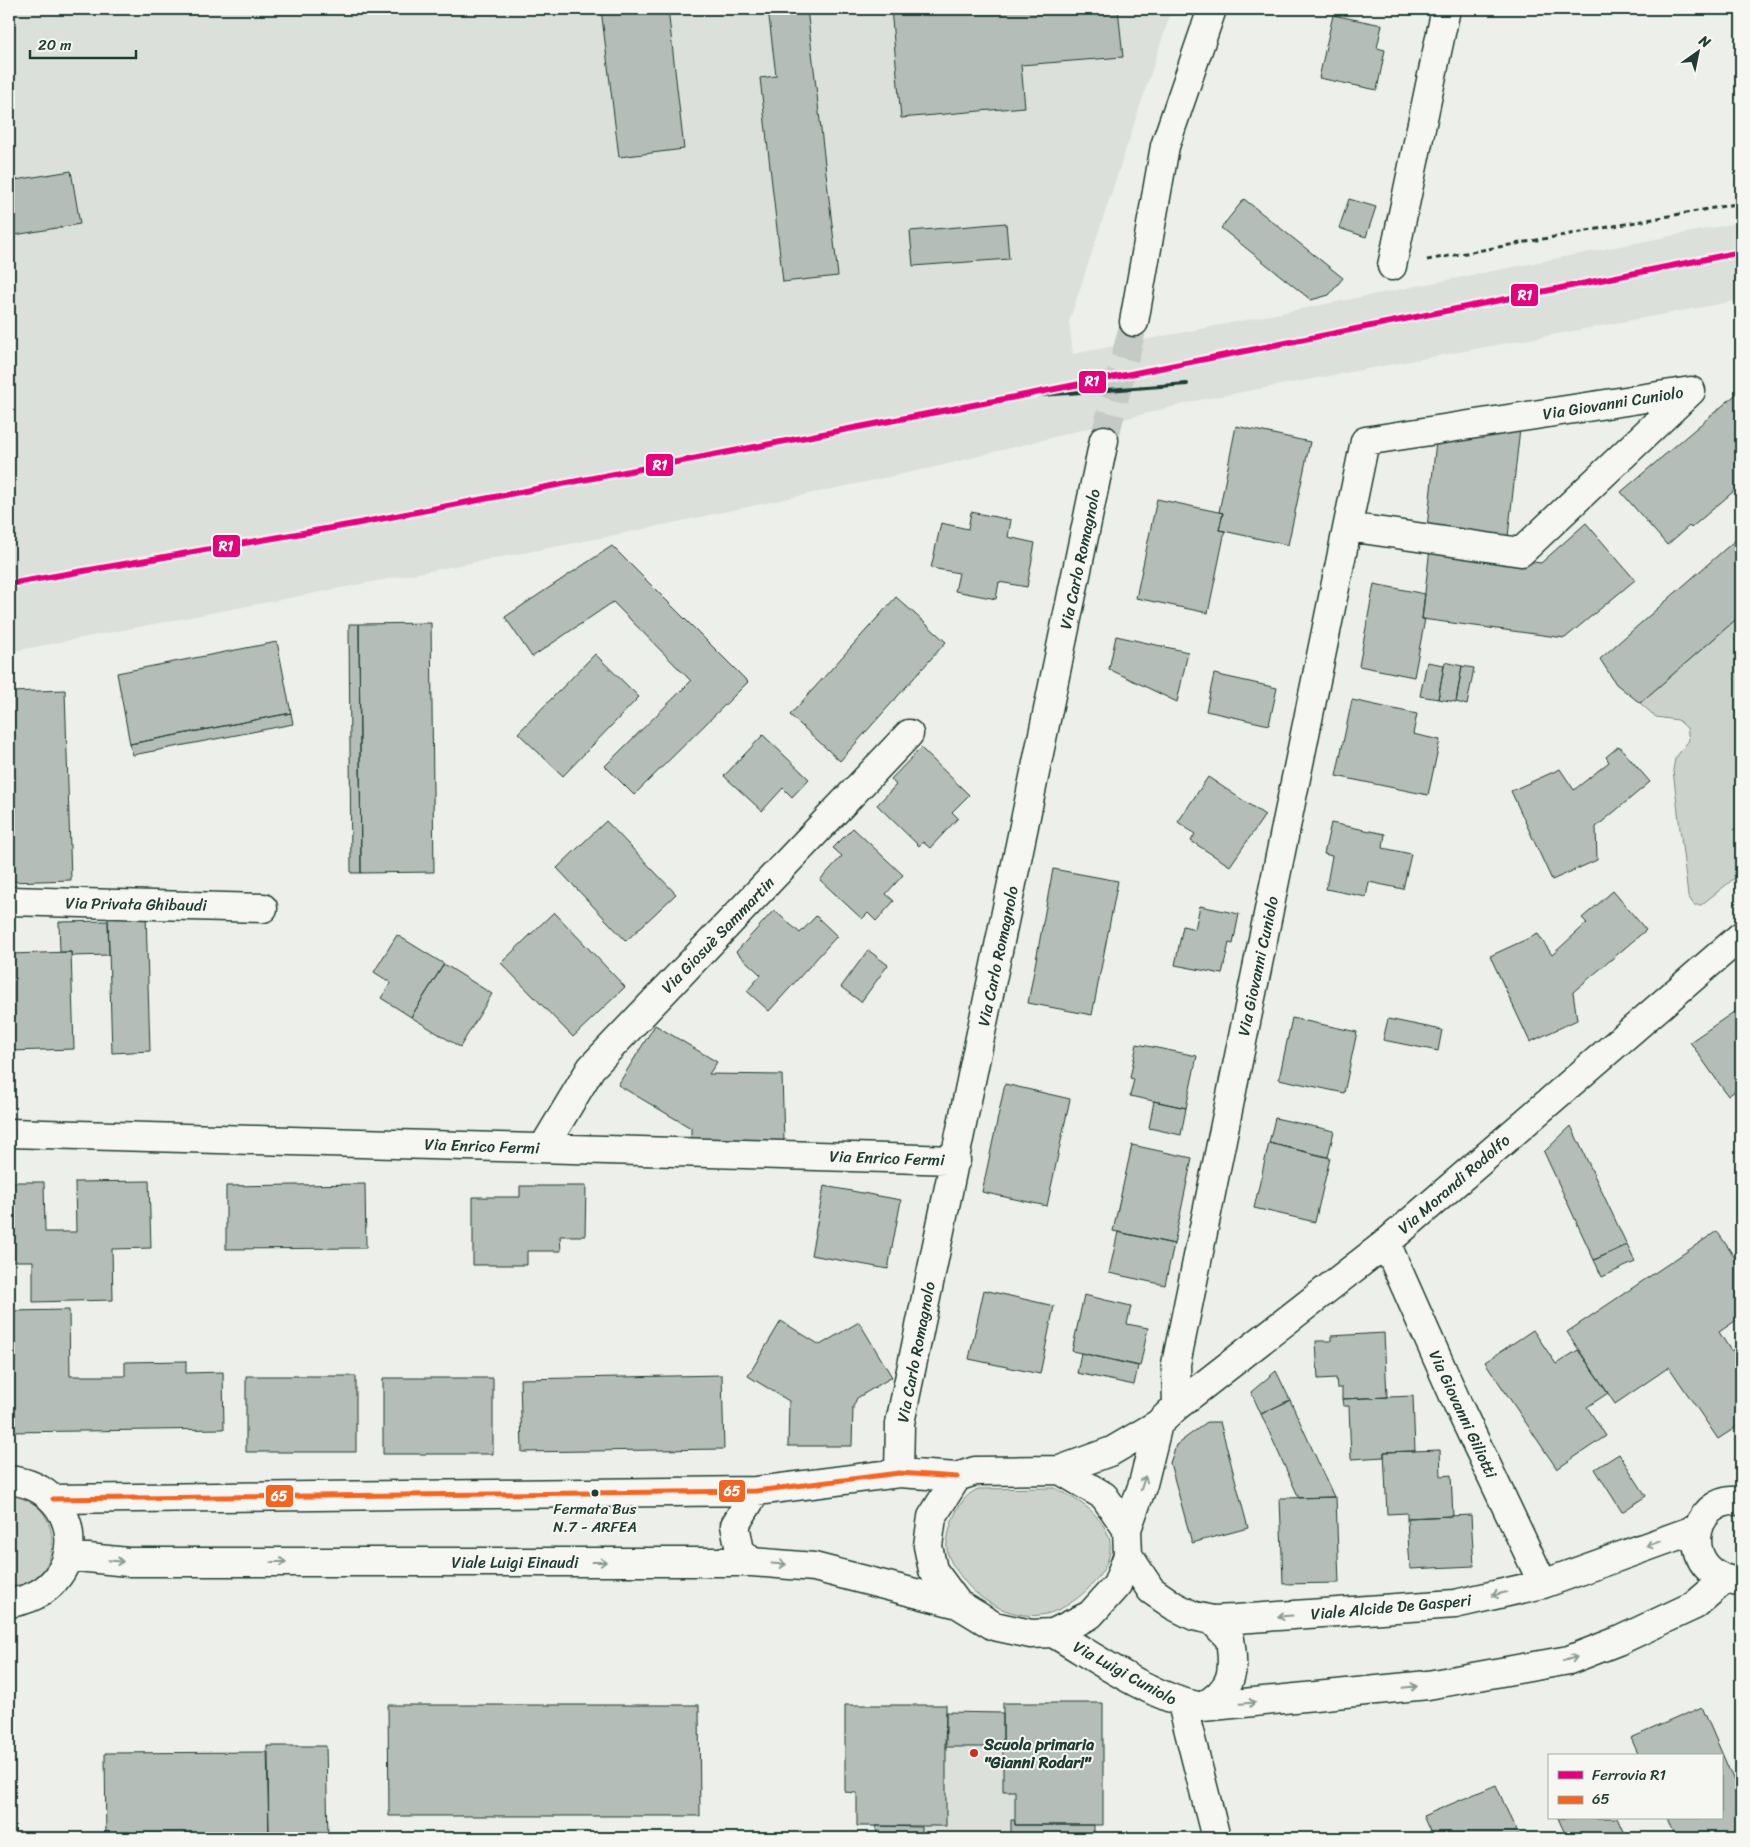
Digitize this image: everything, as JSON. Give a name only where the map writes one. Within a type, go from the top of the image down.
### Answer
[{"type":"street","points":[[1134,322],[1166,146],[1212,9]]},
{"type":"street","points":[[1392,266],[1446,9]]},
{"type":"street","name":"Via Giovanni Cuniolo","points":[[1053,1633],[1090,1615],[1117,1585],[1143,1484],[1168,1415],[1176,1364],[1365,441],[1691,391],[1521,552],[1348,527]]},
{"type":"street","name":"Via Carlo Romagnolo","points":[[899,1473],[900,1423],[1104,440]]},
{"type":"street","name":"Via Giosuè Sammartin","points":[[543,1148],[591,1068],[909,734]]},
{"type":"street","name":"Via Privata Ghibaudi","points":[[9,901],[263,908]]},
{"type":"street","name":"Via Morandi Rodolfo","points":[[1168,1415],[1386,1243],[1741,936]]},
{"type":"street","name":"Via Enrico Fermi","points":[[9,1133],[956,1160]]},
{"type":"street","name":"Via Giovanni Giliotti","points":[[1386,1243],[1458,1405],[1543,1584]]},
{"type":"street","points":[[53,1499],[756,1491],[899,1473],[957,1477],[975,1471],[1060,1470],[1112,1451],[1168,1415]]},
{"type":"street","name":"Viale Alcide De Gasperi","points":[[1060,1470],[1104,1496],[1151,1590],[1187,1613],[1212,1620],[1455,1604],[1543,1584],[1699,1528]]},
{"type":"street","points":[[957,1477],[932,1517],[928,1546],[933,1570],[958,1604],[994,1626],[1031,1634],[1053,1633]]},
{"type":"street","points":[[9,1480],[22,1481],[39,1488],[53,1499],[67,1525],[69,1541],[68,1556],[53,1584],[14,1608]]},
{"type":"street","points":[[752,1562],[740,1551],[735,1525],[756,1491]]},
{"type":"street","points":[[1737,1581],[1711,1572],[1701,1559],[1697,1544],[1699,1528],[1706,1514],[1719,1504],[1734,1500],[1741,1501]]},
{"type":"street","name":"Viale Luigi Einaudi","points":[[68,1556],[128,1562],[752,1562],[814,1567],[958,1604]]},
{"type":"street","points":[[1192,1706],[1428,1685],[1569,1660],[1626,1637],[1695,1605],[1737,1581]]},
{"type":"street","points":[[1192,1706],[1218,1698],[1227,1687],[1232,1672],[1230,1639],[1212,1620]]},
{"type":"street","name":"Via Luigi Cuniolo","points":[[1053,1633],[1129,1677],[1192,1706],[1216,1838]]},
{"type":"path","points":[[1392,266],[1741,203]]},
{"type":"shaded area","points":[[9,9],[1172,9],[1069,322],[1073,354],[1741,222],[1741,300],[1199,400],[940,466],[616,535],[9,652]]},
{"type":"shaded area","points":[[1741,615],[1741,873],[1701,905],[1694,905],[1688,896],[1673,770],[1675,759],[1689,740],[1687,728],[1678,720],[1656,717],[1640,703]]},
{"type":"shaded area","points":[[1055,1488],[1079,1501],[1093,1512],[1104,1527],[1108,1535],[1110,1547],[1108,1560],[1101,1572],[1081,1595],[1069,1604],[1046,1614],[1023,1615],[1011,1612],[979,1596],[970,1588],[949,1557],[947,1542],[950,1526],[956,1511],[971,1493],[978,1489]]},
{"type":"shaded area","points":[[9,1495],[28,1500],[41,1511],[50,1525],[52,1542],[49,1558],[41,1573],[28,1582],[9,1586]]},
{"type":"shaded area","name":"Scuola primaria \"Gianni Rodari\"","points":[[1003,1703],[1103,1703],[1103,1825],[1094,1825],[1094,1838],[877,1838],[876,1827],[857,1826],[857,1793],[845,1792],[845,1705],[946,1705],[946,1712],[1002,1713]]},
{"type":"building","points":[[601,9],[668,9],[684,149],[619,157]]},
{"type":"building","points":[[768,9],[807,9],[838,276],[783,282],[760,78],[776,76]]},
{"type":"building","points":[[891,9],[1118,9],[1123,57],[1021,65],[1025,107],[901,118]]},
{"type":"building","points":[[1333,15],[1382,25],[1377,48],[1385,50],[1377,90],[1319,78]]},
{"type":"building","points":[[71,171],[80,224],[9,236],[9,181]]},
{"type":"building","points":[[1244,199],[1343,278],[1329,295],[1311,300],[1221,228]]},
{"type":"building","points":[[1349,199],[1376,207],[1366,237],[1339,228]]},
{"type":"building","points":[[1006,223],[1009,259],[913,266],[910,231]]},
{"type":"building","points":[[1741,390],[1741,485],[1691,528],[1689,526],[1667,545],[1621,492]]},
{"type":"building","points":[[1236,426],[1310,442],[1288,545],[1219,530],[1223,513],[1219,512]]},
{"type":"building","points":[[1520,428],[1508,537],[1427,528],[1436,441]]},
{"type":"building","points":[[1157,499],[1223,513],[1219,530],[1225,531],[1208,613],[1136,598]]},
{"type":"building","points":[[971,512],[1011,520],[1008,537],[1035,543],[1027,587],[999,582],[996,599],[955,591],[959,573],[931,568],[941,523],[968,529]]},
{"type":"building","points":[[1586,523],[1635,580],[1565,638],[1422,619],[1430,548],[1541,563]]},
{"type":"building","points":[[1741,535],[1741,615],[1640,703],[1616,684],[1600,659]]},
{"type":"building","points":[[612,546],[748,682],[634,795],[605,766],[691,681],[613,602],[532,657],[505,617]]},
{"type":"building","points":[[1374,584],[1425,594],[1422,619],[1425,619],[1414,677],[1359,666]]},
{"type":"building","points":[[896,597],[946,642],[840,761],[790,715]]},
{"type":"building","points":[[431,623],[434,872],[361,873],[359,624]]},
{"type":"building","points":[[349,624],[359,624],[361,873],[351,873]]},
{"type":"building","points":[[1116,636],[1188,652],[1177,702],[1109,669]]},
{"type":"building","points":[[277,642],[291,713],[130,744],[117,673]]},
{"type":"building","points":[[595,654],[639,697],[563,776],[518,733]]},
{"type":"building","points":[[1427,662],[1444,665],[1438,699],[1420,696]]},
{"type":"building","points":[[1445,662],[1462,666],[1456,702],[1438,699]]},
{"type":"building","points":[[1462,666],[1474,668],[1467,705],[1456,702]]},
{"type":"building","points":[[1214,674],[1277,688],[1269,725],[1206,711]]},
{"type":"building","points":[[65,690],[71,880],[9,882],[9,692]]},
{"type":"building","points":[[1352,700],[1417,714],[1413,734],[1440,740],[1428,795],[1336,776]]},
{"type":"building","points":[[291,713],[293,724],[133,755],[130,744]]},
{"type":"building","points":[[763,735],[809,779],[792,797],[783,788],[762,811],[724,776]]},
{"type":"building","points":[[1619,746],[1650,782],[1596,827],[1597,860],[1552,880],[1511,791],[1560,769],[1574,790],[1609,762],[1606,757]]},
{"type":"building","points":[[921,748],[969,795],[952,812],[958,818],[930,848],[923,842],[919,846],[877,805],[896,785],[891,779]]},
{"type":"building","points":[[1208,777],[1265,815],[1230,866],[1191,841],[1195,834],[1178,822]]},
{"type":"building","points":[[606,821],[676,894],[626,941],[557,868]]},
{"type":"building","points":[[1331,823],[1385,834],[1383,848],[1411,854],[1403,889],[1369,882],[1366,897],[1326,889],[1332,856],[1324,854]]},
{"type":"building","points":[[853,828],[903,875],[886,894],[894,901],[876,921],[868,913],[862,919],[820,880],[842,856],[833,848]]},
{"type":"building","points":[[1053,869],[1118,881],[1092,1015],[1028,1003]]},
{"type":"building","points":[[1613,891],[1646,930],[1573,992],[1577,1020],[1530,1042],[1490,956],[1538,934],[1552,955],[1587,923],[1582,918]]},
{"type":"building","points":[[1200,906],[1239,914],[1233,944],[1229,943],[1222,974],[1175,965],[1183,926],[1195,929]]},
{"type":"building","points":[[774,910],[800,933],[816,916],[837,936],[769,1011],[747,991],[761,975],[736,952]]},
{"type":"building","points":[[554,912],[625,987],[573,1037],[501,963]]},
{"type":"building","points":[[146,915],[150,1051],[112,1053],[108,916]]},
{"type":"building","points":[[108,921],[109,955],[72,956],[71,952],[60,952],[59,922]]},
{"type":"building","points":[[397,935],[444,964],[411,1017],[381,998],[391,983],[374,972]]},
{"type":"building","points":[[868,950],[888,965],[861,1002],[841,987]]},
{"type":"building","points":[[71,952],[74,1049],[11,1051],[9,954]]},
{"type":"building","points":[[444,964],[492,994],[460,1047],[411,1017]]},
{"type":"building","points":[[1741,1007],[1741,1087],[1728,1096],[1690,1042]]},
{"type":"building","points":[[1292,1018],[1357,1032],[1344,1093],[1279,1079]]},
{"type":"building","points":[[1388,1019],[1442,1030],[1438,1051],[1383,1040]]},
{"type":"building","points":[[655,1025],[717,1062],[709,1074],[782,1075],[784,1142],[691,1142],[691,1128],[618,1085]]},
{"type":"building","points":[[1137,1044],[1197,1056],[1186,1108],[1130,1096],[1134,1079],[1130,1078]]},
{"type":"building","points":[[1005,1084],[1070,1099],[1047,1206],[982,1192]]},
{"type":"building","points":[[1154,1101],[1186,1108],[1181,1135],[1149,1128]]},
{"type":"building","points":[[1275,1118],[1334,1131],[1328,1157],[1269,1143]]},
{"type":"building","points":[[1571,1126],[1627,1245],[1594,1260],[1544,1152]]},
{"type":"building","points":[[1269,1143],[1330,1158],[1315,1222],[1254,1208]]},
{"type":"building","points":[[1132,1145],[1192,1158],[1174,1244],[1113,1231]]},
{"type":"building","points":[[149,1181],[151,1248],[112,1249],[113,1300],[33,1302],[33,1261],[9,1261],[9,1182],[44,1182],[45,1232],[76,1232],[75,1182]]},
{"type":"building","points":[[365,1184],[366,1248],[226,1249],[226,1186]]},
{"type":"building","points":[[520,1186],[586,1186],[585,1236],[560,1236],[561,1251],[527,1251],[527,1265],[473,1265],[473,1197],[520,1197]]},
{"type":"building","points":[[824,1186],[901,1200],[888,1269],[811,1255]]},
{"type":"building","points":[[1717,1231],[1741,1267],[1741,1317],[1719,1332],[1731,1351],[1741,1344],[1741,1424],[1718,1439],[1669,1367],[1615,1404],[1567,1332]]},
{"type":"building","points":[[1118,1232],[1174,1244],[1165,1285],[1109,1273]]},
{"type":"building","points":[[1627,1245],[1635,1262],[1602,1277],[1594,1260]]},
{"type":"building","points":[[984,1290],[1054,1306],[1040,1374],[969,1359]]},
{"type":"building","points":[[1084,1295],[1131,1306],[1127,1324],[1148,1328],[1140,1366],[1072,1351]]},
{"type":"building","points":[[69,1310],[70,1376],[125,1376],[125,1362],[186,1361],[186,1373],[223,1372],[224,1429],[9,1432],[9,1311]]},
{"type":"building","points":[[781,1321],[820,1345],[859,1322],[892,1377],[857,1398],[853,1407],[852,1446],[788,1446],[789,1401],[748,1376]]},
{"type":"building","points":[[1533,1330],[1556,1364],[1578,1350],[1608,1393],[1587,1407],[1606,1436],[1557,1469],[1485,1362]]},
{"type":"building","points":[[1384,1333],[1387,1397],[1342,1399],[1342,1388],[1337,1388],[1336,1378],[1318,1379],[1316,1341],[1331,1341],[1331,1336]]},
{"type":"building","points":[[1081,1353],[1138,1366],[1134,1385],[1077,1373]]},
{"type":"building","points":[[1276,1371],[1290,1400],[1261,1414],[1251,1392]]},
{"type":"building","points":[[722,1375],[724,1449],[522,1452],[520,1379]]},
{"type":"building","points":[[246,1376],[356,1376],[356,1452],[246,1452]]},
{"type":"building","points":[[383,1378],[493,1378],[493,1454],[383,1454]]},
{"type":"building","points":[[1413,1396],[1415,1451],[1384,1452],[1384,1457],[1351,1459],[1349,1406],[1343,1406],[1342,1399]]},
{"type":"building","points":[[1290,1400],[1334,1497],[1299,1498],[1261,1414]]},
{"type":"building","points":[[1207,1422],[1220,1422],[1248,1528],[1192,1543],[1170,1463],[1176,1445]]},
{"type":"building","points":[[1440,1450],[1441,1476],[1451,1475],[1453,1516],[1407,1518],[1407,1513],[1387,1514],[1384,1452]]},
{"type":"building","points":[[1619,1454],[1646,1496],[1622,1512],[1595,1469]]},
{"type":"building","points":[[1336,1497],[1339,1583],[1283,1584],[1280,1498]]},
{"type":"building","points":[[1471,1515],[1474,1566],[1410,1569],[1407,1518]]},
{"type":"building","points":[[1003,1703],[1103,1703],[1103,1825],[1015,1825],[1015,1791],[1003,1791]]},
{"type":"building","points":[[388,1705],[699,1705],[700,1816],[389,1816]]},
{"type":"building","points":[[845,1705],[946,1705],[946,1826],[857,1826],[857,1793],[845,1792]]},
{"type":"building","points":[[1702,1707],[1741,1797],[1741,1838],[1675,1838],[1668,1820],[1722,1820],[1722,1754],[1638,1754],[1631,1738]]},
{"type":"building","points":[[946,1712],[1003,1713],[1003,1747],[945,1747]]},
{"type":"building","points":[[267,1746],[326,1746],[328,1838],[269,1838]]},
{"type":"building","points":[[268,1752],[269,1838],[106,1838],[105,1753]]},
{"type":"building","points":[[1496,1785],[1519,1838],[1433,1838],[1423,1816]]},
{"type":"building","points":[[1011,1820],[1014,1820],[1015,1825],[1094,1825],[1094,1838],[1011,1838]]},
{"type":"building","points":[[1559,1820],[1618,1820],[1626,1838],[1567,1838]]},
{"type":"building","points":[[876,1826],[922,1827],[922,1838],[877,1838]]},
{"type":"building","points":[[565,1833],[565,1838],[525,1838],[525,1834]]},
{"type":"tunnel","points":[[1104,440],[1134,322]]},
{"type":"railway","points":[[1015,397],[1187,384]]},
{"type":"rail line","name":"R1","points":[[9,584],[354,524],[1015,397],[1741,252]]},
{"type":"transit line","name":"65","points":[[53,1499],[756,1491],[899,1473],[957,1477]]},
{"type":"place","name":"Fermata Bus N.7 - ARFEA","points":[[595,1493]]},
{"type":"place","name":"Scuola primaria \"Gianni Rodari\"","points":[[974,1753]]}]
